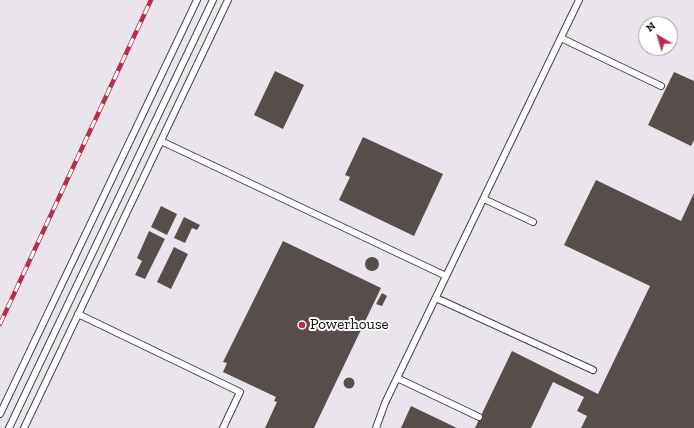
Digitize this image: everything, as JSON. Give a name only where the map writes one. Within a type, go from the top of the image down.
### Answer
[{"type":"lane","points":[[0,414],[197,0]]},
{"type":"lane","points":[[9,428],[213,0]]},
{"type":"lane","points":[[24,428],[228,0]]},
{"type":"lane","points":[[376,428],[385,403],[579,0]]},
{"type":"lane","points":[[561,38],[661,86]]},
{"type":"lane","points":[[161,141],[446,276]]},
{"type":"lane","points":[[484,199],[533,222]]},
{"type":"lane","points":[[436,298],[593,370]]},
{"type":"lane","points":[[78,314],[240,392],[223,428]]},
{"type":"lane","points":[[397,378],[479,417]]},
{"type":"shaded area","points":[[0,0],[694,0],[694,428],[0,428]]},
{"type":"building","points":[[275,71],[304,85],[283,129],[254,115]]},
{"type":"building","points":[[674,72],[694,81],[694,140],[691,146],[648,125]]},
{"type":"building","points":[[363,137],[443,174],[414,236],[339,200],[350,177],[345,175]]},
{"type":"building","points":[[596,180],[681,221],[694,193],[694,428],[581,428],[587,416],[577,411],[584,397],[553,382],[531,428],[475,428],[512,351],[598,394],[650,286],[564,245]]},
{"type":"building","points":[[161,206],[177,214],[167,235],[151,227]]},
{"type":"building","points":[[184,217],[200,225],[197,230],[192,228],[185,243],[174,238]]},
{"type":"building","points":[[149,231],[165,239],[145,279],[135,275],[142,261],[137,258]]},
{"type":"building","name":"Powerhouse","points":[[283,241],[381,288],[314,428],[265,428],[277,402],[274,401],[276,397],[223,372],[227,363],[223,362]]},
{"type":"building","points":[[174,247],[188,254],[171,289],[157,282]]},
{"type":"building","points":[[372,257],[377,259],[379,264],[377,269],[372,271],[367,269],[365,264],[367,259]]},
{"type":"building","points":[[382,293],[387,296],[382,306],[376,304]]},
{"type":"building","points":[[349,377],[353,379],[355,383],[353,387],[349,389],[345,387],[343,383],[345,379]]},
{"type":"building","points":[[411,406],[457,428],[401,428]]},
{"type":"railway","points":[[0,324],[151,0]]},
{"type":"place","name":"Powerhouse","points":[[302,325]]}]
